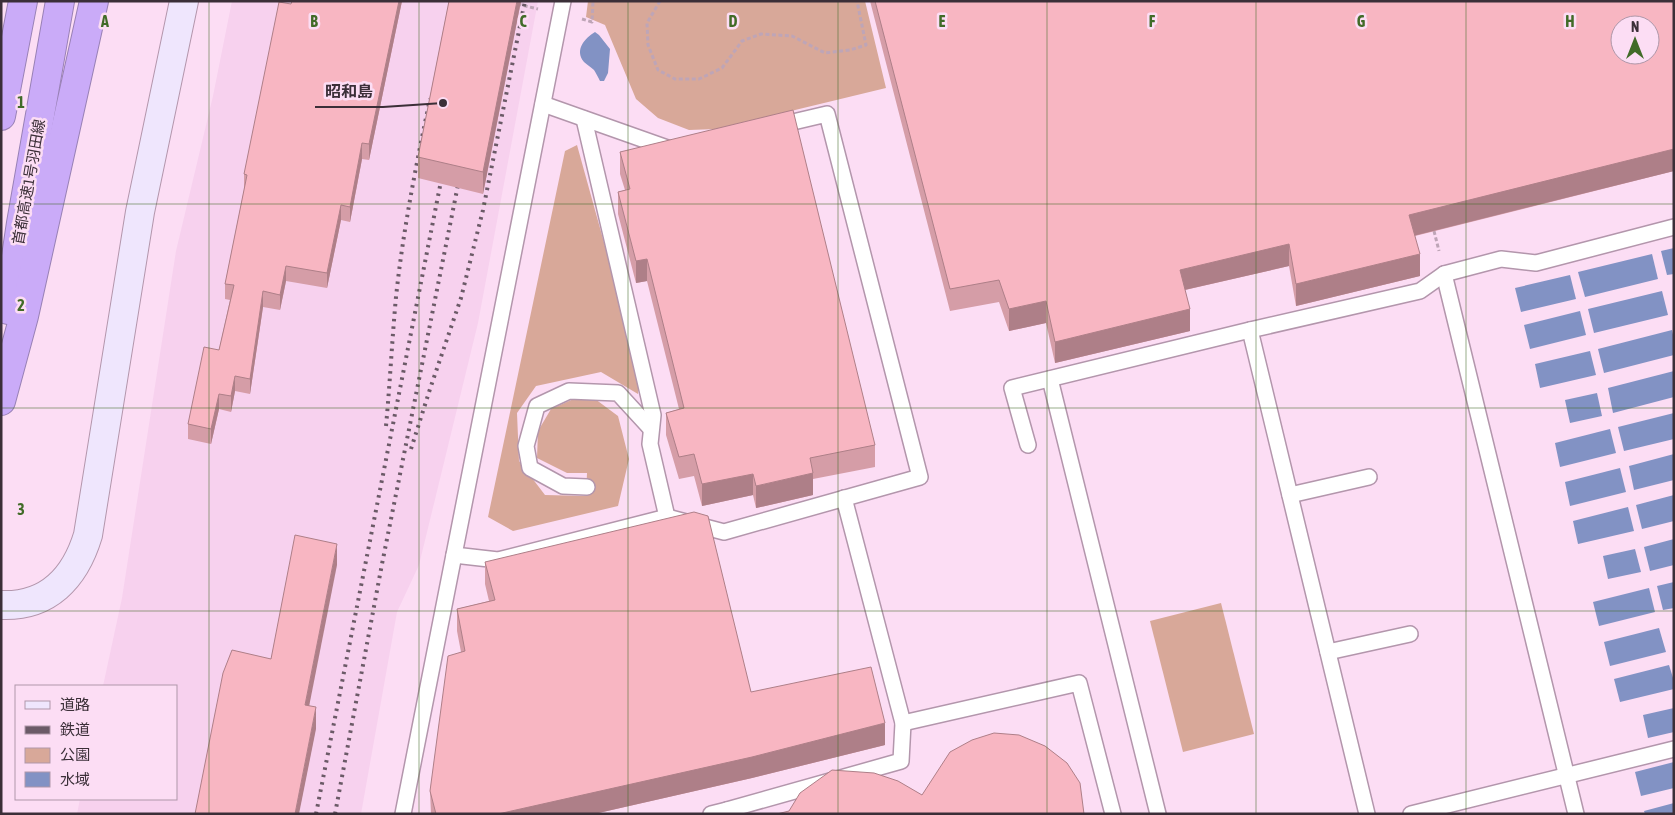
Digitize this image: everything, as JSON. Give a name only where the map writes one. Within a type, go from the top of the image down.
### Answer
[{"type":"highway","points":[[1,116],[23,1]]},
{"type":"highway","name":"首都高速1号羽田線","points":[[1,362],[21,223],[60,1]]},
{"type":"highway","points":[[1,401],[24,316],[94,1]]},
{"type":"street","points":[[1,605],[24,604],[35,601],[54,590],[68,577],[80,559],[88,535],[140,212],[184,1]]},
{"type":"lane","points":[[403,814],[563,1]]},
{"type":"lane","points":[[543,104],[675,150],[684,148]]},
{"type":"lane","points":[[454,555],[498,560],[667,517],[724,532],[920,478],[827,114],[760,130]]},
{"type":"lane","points":[[584,118],[653,415],[650,444],[667,517]]},
{"type":"lane","points":[[1028,445],[1012,388],[1420,291],[1444,274],[1501,259],[1536,263],[1674,227]]},
{"type":"lane","points":[[1444,274],[1576,814]]},
{"type":"lane","points":[[1250,330],[1367,814]]},
{"type":"lane","points":[[1050,379],[1158,814]]},
{"type":"lane","points":[[587,487],[563,486],[530,468],[526,446],[537,406],[569,390],[618,393],[651,429]]},
{"type":"lane","points":[[1290,495],[1369,477]]},
{"type":"lane","points":[[711,814],[727,812],[901,761],[903,723],[844,498]]},
{"type":"lane","points":[[1328,652],[1410,634]]},
{"type":"lane","points":[[903,723],[1079,682],[1113,814]]},
{"type":"lane","points":[[1412,814],[1674,748]]},
{"type":"path","points":[[513,1],[513,4],[541,10]]},
{"type":"path","points":[[580,18],[592,22],[592,1]]},
{"type":"path","points":[[660,1],[647,23],[648,45],[658,70],[675,79],[698,79],[722,68],[742,41],[761,34],[792,36],[825,52],[850,50],[866,45],[857,1]]},
{"type":"shaded area","points":[[232,1],[538,1],[478,323],[419,565],[397,612],[361,814],[77,814],[80,800],[178,800],[178,685],[103,685],[122,598],[176,251],[213,96]]},
{"type":"green space","points":[[588,1],[865,1],[886,88],[717,129],[689,130],[658,118],[636,99],[605,25],[586,17]]},
{"type":"green space","points":[[577,145],[639,369],[638,394],[601,372],[536,386],[517,413],[519,461],[545,495],[586,496],[587,473],[567,473],[537,458],[538,431],[551,409],[587,393],[618,416],[629,459],[618,506],[513,531],[488,517],[565,151]]},
{"type":"green space","points":[[1221,603],[1254,734],[1183,752],[1150,621]]},
{"type":"water","points":[[595,32],[610,49],[608,73],[604,81],[600,81],[594,70],[581,58],[580,53],[584,41]]},
{"type":"water","points":[[1674,248],[1674,274],[1667,275],[1661,251]]},
{"type":"water","points":[[1652,254],[1658,279],[1585,297],[1578,272]]},
{"type":"water","points":[[1570,275],[1576,299],[1521,312],[1515,288]]},
{"type":"water","points":[[1662,291],[1668,315],[1594,333],[1588,309]]},
{"type":"water","points":[[1580,311],[1586,335],[1530,349],[1524,325]]},
{"type":"water","points":[[1672,330],[1674,355],[1604,373],[1598,349]]},
{"type":"water","points":[[1590,351],[1596,375],[1540,388],[1535,364]]},
{"type":"water","points":[[1674,371],[1674,397],[1613,413],[1608,388]]},
{"type":"water","points":[[1597,393],[1602,416],[1570,423],[1565,400]]},
{"type":"water","points":[[1674,413],[1674,439],[1624,451],[1618,427]]},
{"type":"water","points":[[1610,429],[1616,453],[1560,467],[1555,443]]},
{"type":"water","points":[[1674,454],[1674,480],[1634,490],[1629,466]]},
{"type":"water","points":[[1620,468],[1626,492],[1570,506],[1565,482]]},
{"type":"water","points":[[1674,495],[1674,521],[1642,529],[1636,505]]},
{"type":"water","points":[[1628,507],[1634,531],[1578,544],[1573,521]]},
{"type":"water","points":[[1674,539],[1674,565],[1650,571],[1644,547]]},
{"type":"water","points":[[1635,549],[1641,572],[1608,579],[1603,556]]},
{"type":"water","points":[[1674,582],[1674,608],[1663,610],[1657,586]]},
{"type":"water","points":[[1649,588],[1655,612],[1599,626],[1593,602]]},
{"type":"water","points":[[1659,628],[1666,652],[1610,666],[1604,642]]},
{"type":"water","points":[[1669,665],[1674,681],[1674,689],[1620,702],[1614,679]]},
{"type":"water","points":[[1674,708],[1674,732],[1648,738],[1643,715]]},
{"type":"water","points":[[1674,762],[1674,788],[1641,796],[1635,772]]},
{"type":"water","points":[[1674,803],[1674,814],[1645,814],[1644,811]]},
{"type":"building","points":[[292,1],[399,1],[369,144],[362,143],[350,207],[341,205],[327,273],[286,266],[280,295],[263,291],[250,379],[235,376],[231,396],[219,394],[211,429],[188,424],[204,347],[219,350],[234,285],[225,284],[247,175],[244,174],[279,2],[291,4]]},
{"type":"building","points":[[449,1],[517,1],[483,172],[418,157]]},
{"type":"building","points":[[875,1],[1674,1],[1674,149],[1409,215],[1420,254],[1296,284],[1289,244],[1180,270],[1190,309],[1055,342],[1046,301],[1009,309],[999,280],[950,289]]},
{"type":"building","points":[[793,110],[875,445],[810,458],[813,473],[756,486],[753,474],[702,484],[694,454],[679,457],[666,413],[684,408],[647,259],[636,261],[618,192],[630,189],[620,152]]},
{"type":"building","points":[[694,512],[708,516],[751,692],[871,667],[885,723],[752,757],[498,814],[436,814],[430,791],[448,656],[465,651],[457,609],[495,600],[485,562]]},
{"type":"building","points":[[295,535],[337,544],[305,705],[316,707],[295,814],[195,814],[223,673],[232,650],[271,659]]},
{"type":"building","points":[[994,733],[1019,735],[1045,746],[1067,763],[1080,783],[1084,814],[777,814],[789,811],[800,793],[832,770],[874,773],[898,781],[922,795],[950,752],[972,740]]},
{"type":"railway","points":[[411,449],[461,298],[483,210],[525,1]]},
{"type":"railway","points":[[386,426],[402,248],[430,99]]},
{"type":"railway","points":[[316,814],[443,171]]},
{"type":"railway","points":[[335,814],[382,564],[460,175]]},
{"type":"place","name":"昭和島","points":[[443,103]]}]
